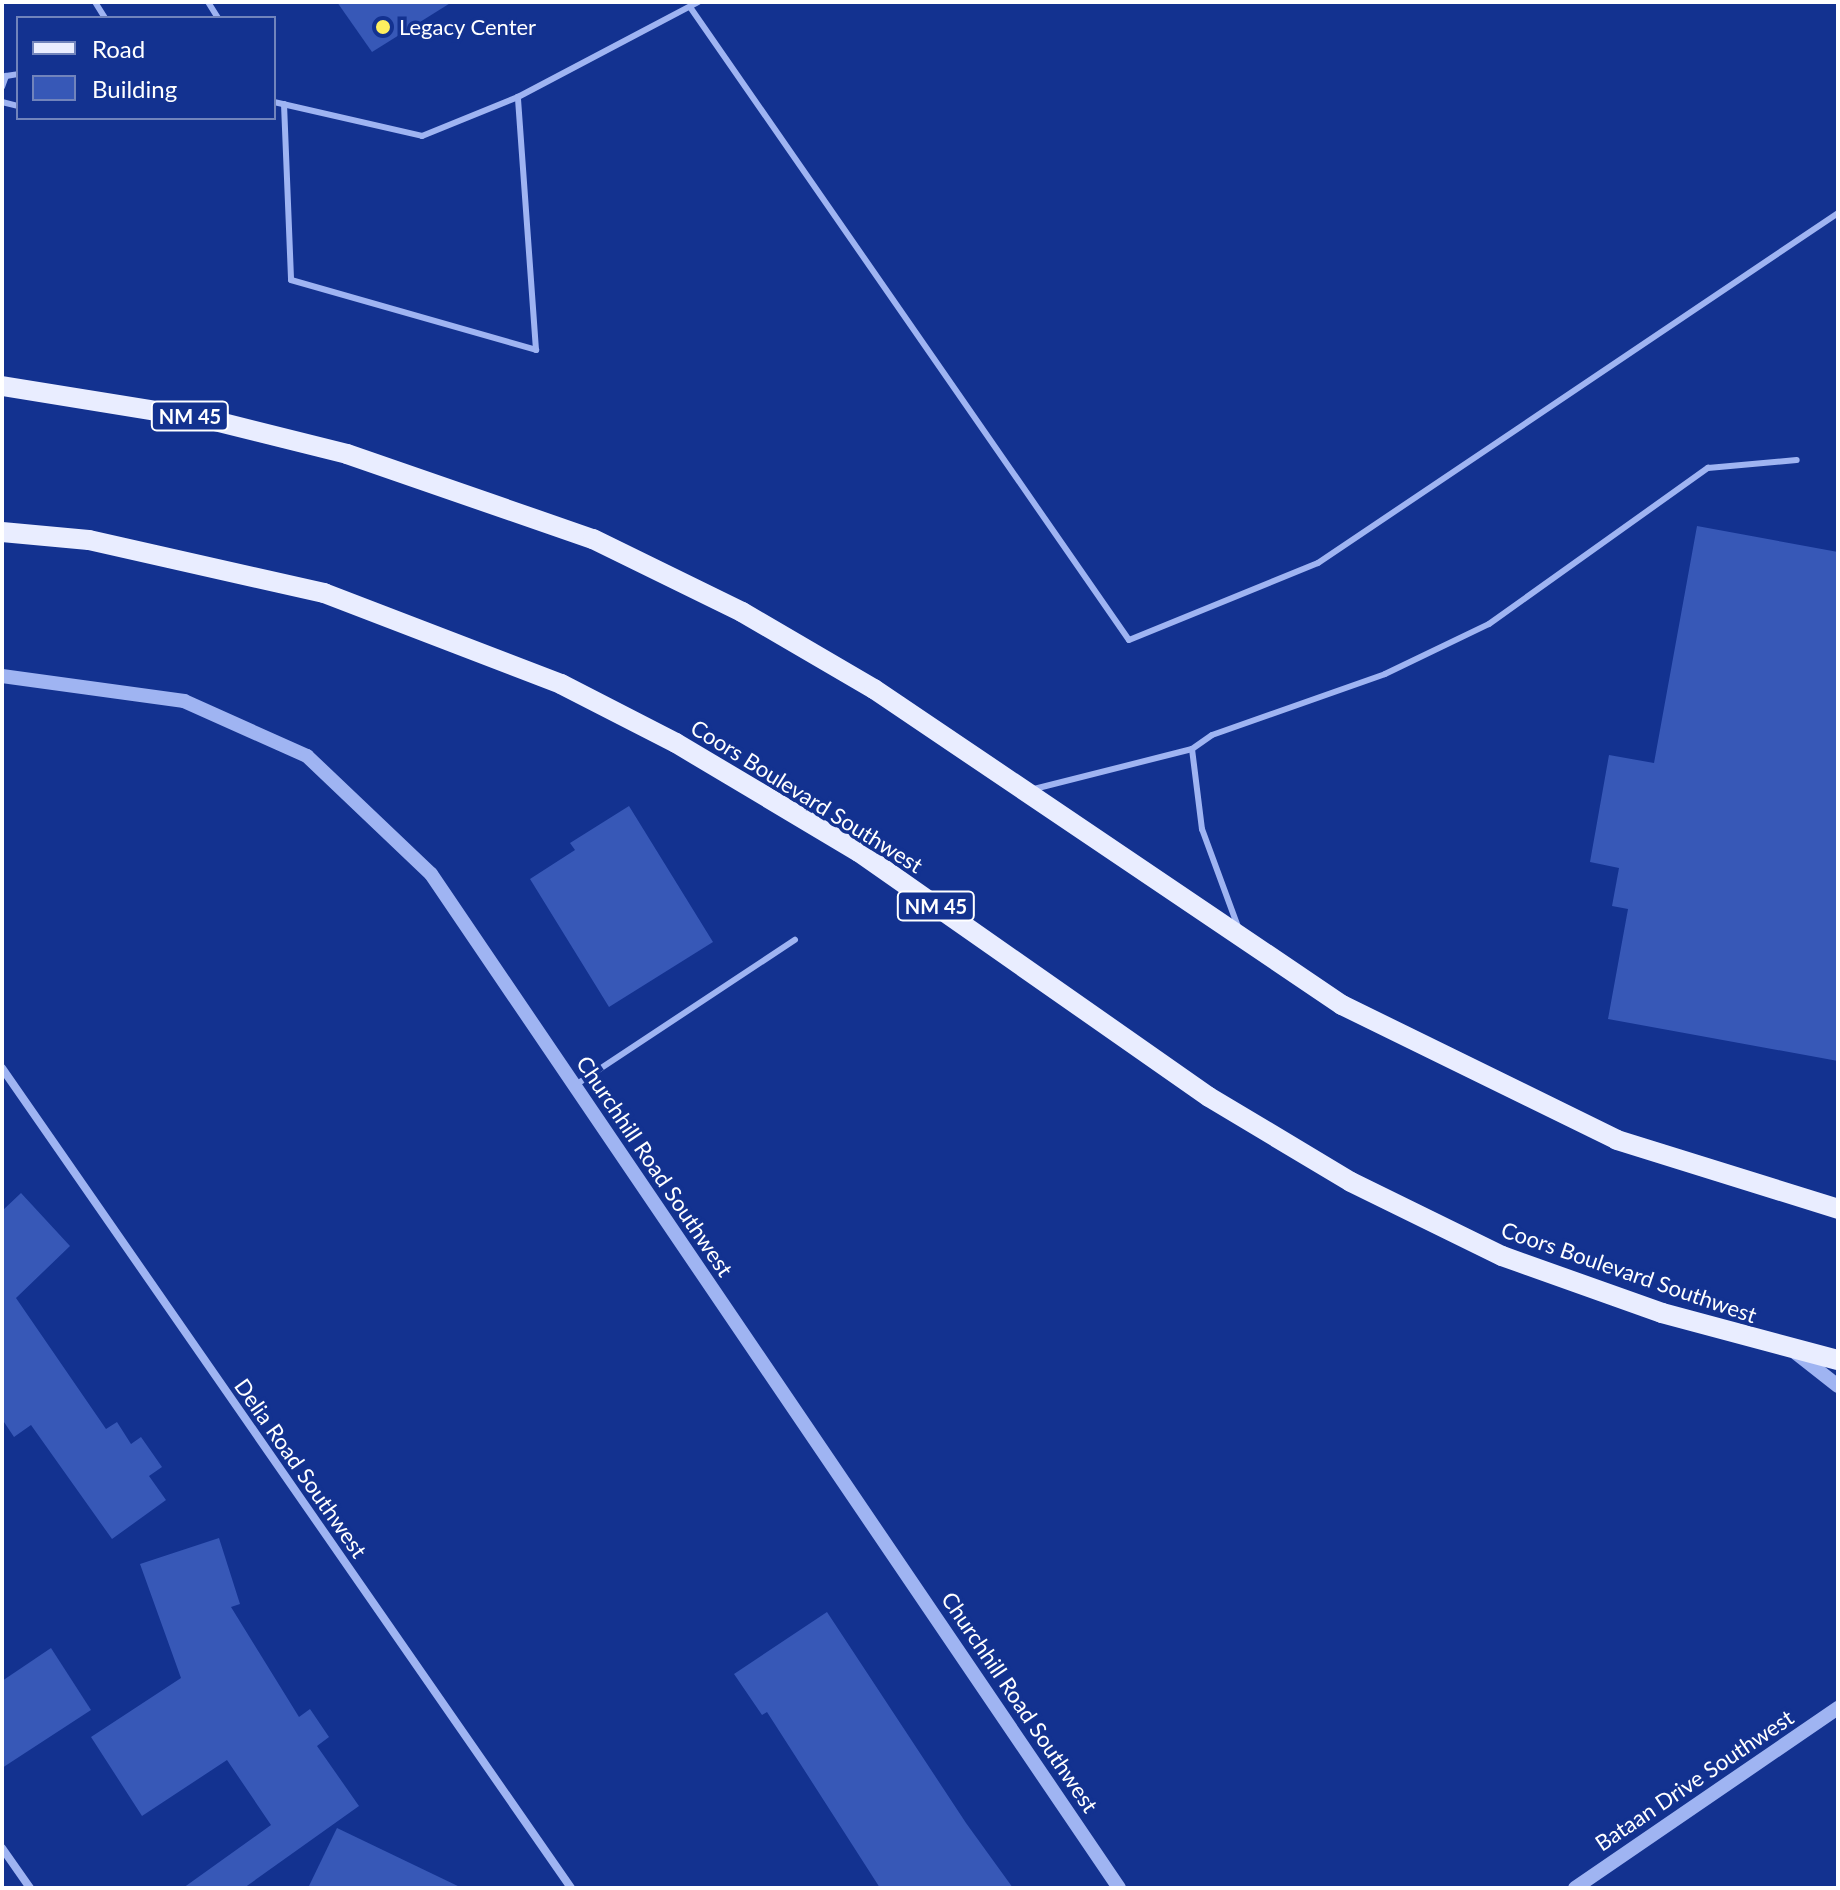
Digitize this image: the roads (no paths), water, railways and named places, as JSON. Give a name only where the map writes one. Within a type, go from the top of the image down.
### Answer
[{"type":"main road","name":"NM 45","points":[[2,386],[211,420],[347,454],[564,528],[742,612],[874,689],[1342,1005],[1617,1140],[1838,1209]]},
{"type":"main road","name":"Coors Boulevard Southwest","points":[[2,532],[103,543],[324,593],[561,684],[676,743],[859,852],[1209,1097],[1351,1182],[1502,1256],[1796,1353],[1838,1360]]},
{"type":"street","name":"Churchhill Road Southwest","points":[[2,676],[184,701],[307,756],[431,874],[1119,1888]]},
{"type":"street","name":"Delia Road Southwest","points":[[2,1068],[571,1888]]},
{"type":"street","points":[[1796,1353],[1838,1386]]},
{"type":"street","name":"Bataan Drive Southwest","points":[[1575,1888],[1838,1708]]},
{"type":"street","points":[[2,1848],[30,1888]]},
{"type":"lane","points":[[276,102],[422,136],[518,97],[698,2]]},
{"type":"lane","points":[[690,7],[1129,640],[1318,563],[1838,213]]},
{"type":"lane","points":[[2,87],[6,76],[16,74]]},
{"type":"lane","points":[[284,104],[291,280],[536,350],[518,97]]},
{"type":"lane","points":[[1028,791],[1192,749],[1212,735],[1385,674],[1489,624],[1708,468],[1797,460]]},
{"type":"lane","points":[[1192,749],[1202,829],[1243,940]]},
{"type":"lane","points":[[574,1086],[795,940]]},
{"type":"place","name":"Legacy Center","points":[[383,27]]}]
